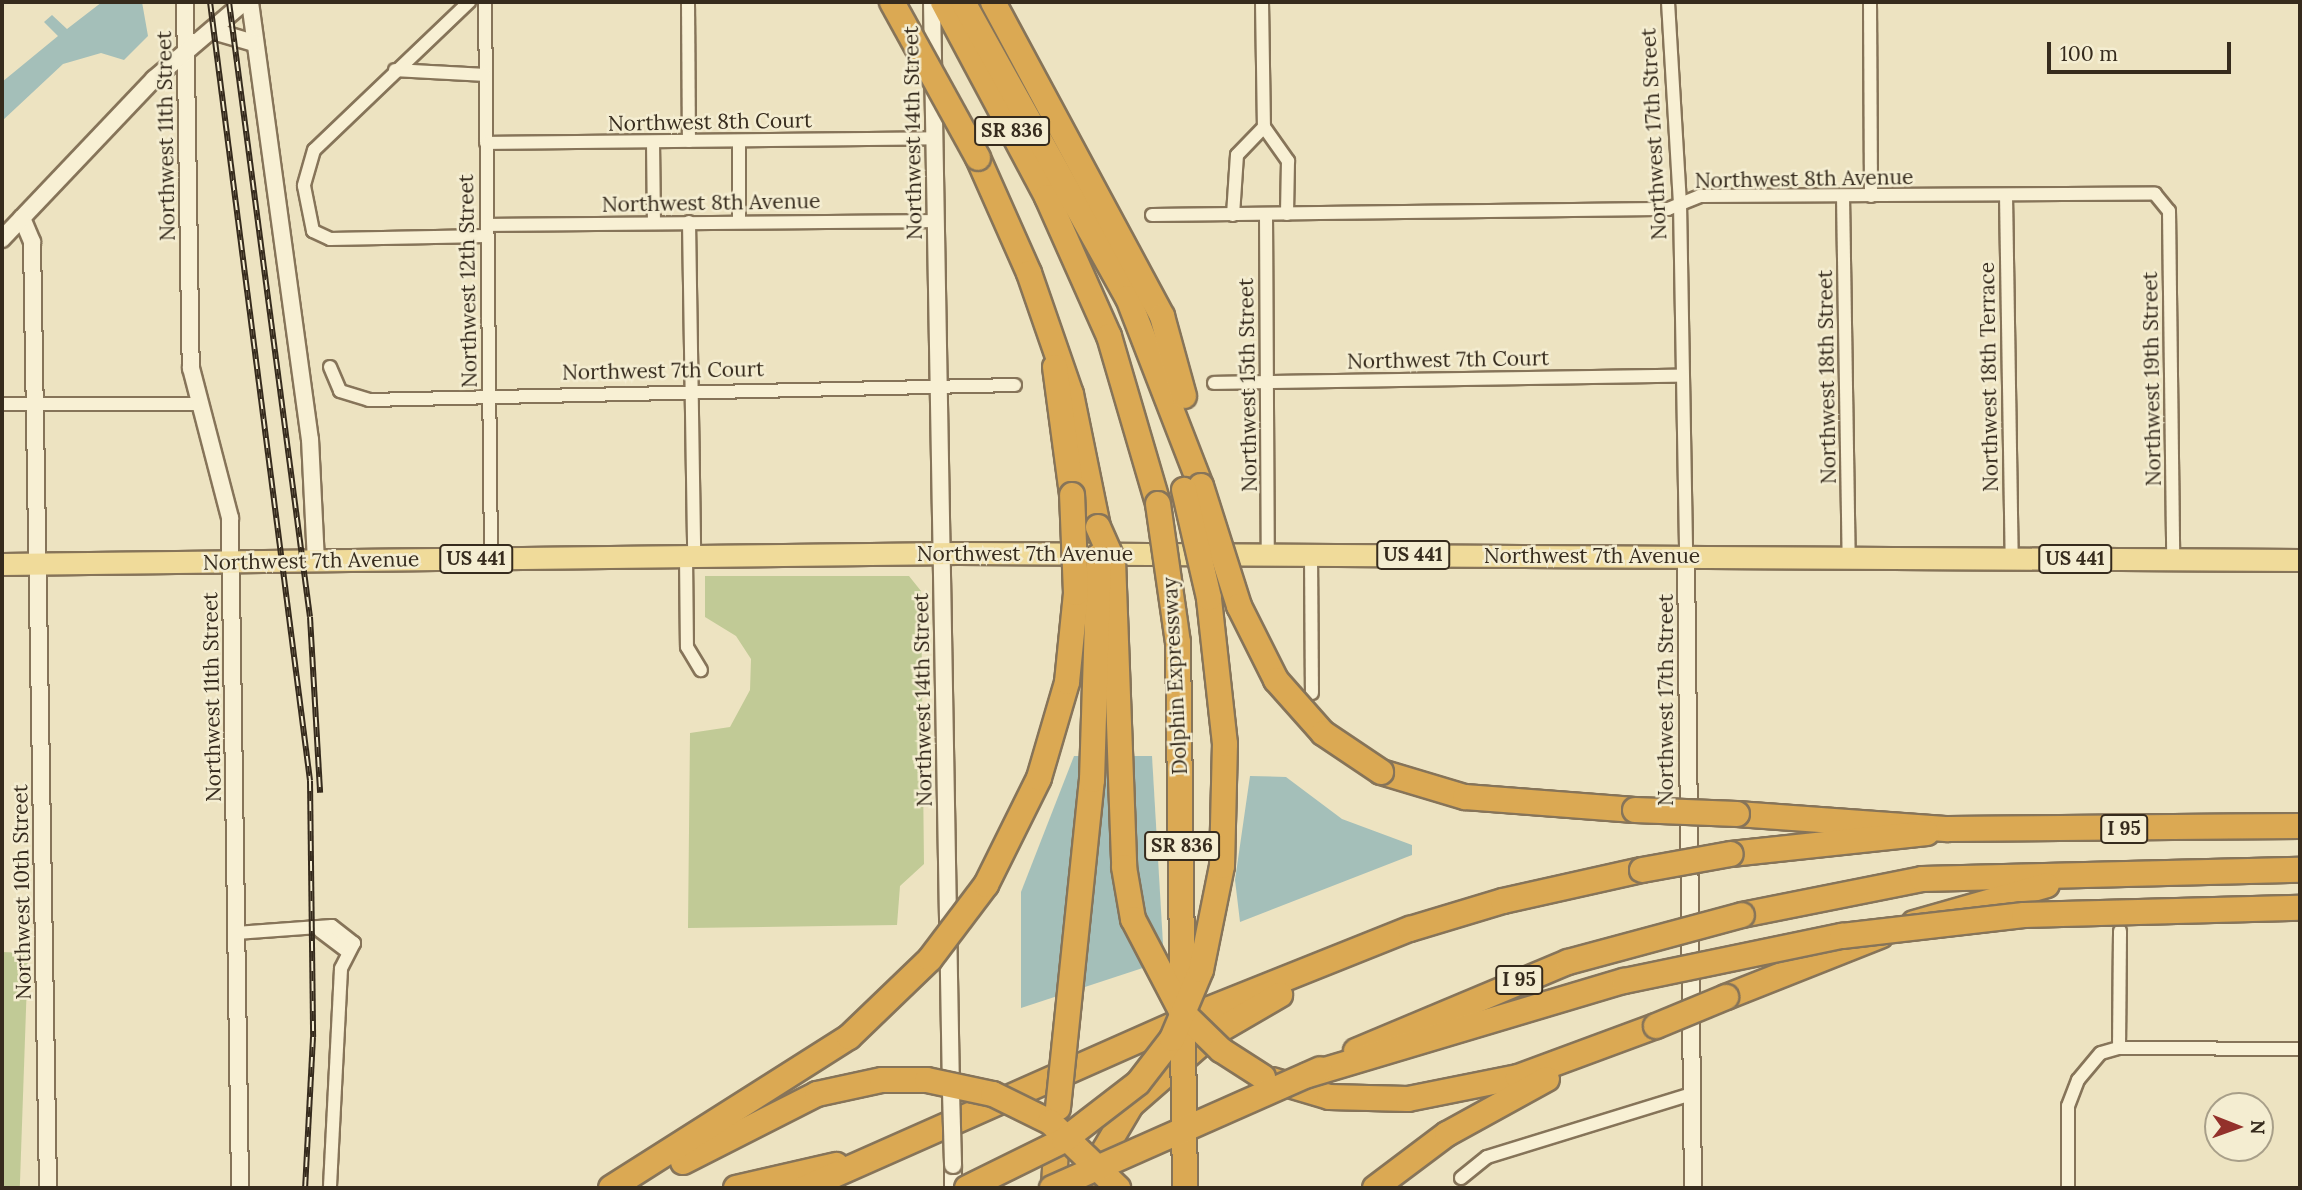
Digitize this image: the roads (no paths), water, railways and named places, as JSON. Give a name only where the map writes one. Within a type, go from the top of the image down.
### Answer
[{"type":"highway","points":[[892,2],[978,158],[1055,348],[1055,399],[1083,494],[1113,560],[1127,892],[1159,979],[1200,1032],[1263,1077],[1329,1097],[1408,1099],[1490,1084],[1589,1052],[1974,901],[2110,875]]},
{"type":"highway","name":"Dolphin Expressway","points":[[943,2],[1047,197],[1128,386],[1158,504],[1178,642],[1185,1188]]},
{"type":"highway","points":[[963,2],[1133,308],[1193,488]]},
{"type":"highway","points":[[967,1188],[1064,1140],[1138,1083],[1172,1039],[1201,970],[1222,866],[1225,744],[1211,611],[1193,488],[1162,316],[993,2]]},
{"type":"highway","points":[[1047,197],[1065,214],[1131,342],[1193,488],[1238,606],[1276,680],[1323,733],[1381,772],[1465,797],[1948,829]]},
{"type":"highway","points":[[611,1188],[849,1037],[930,959],[986,885],[1039,778],[1067,682],[1083,494]]},
{"type":"highway","points":[[1053,1188],[1058,1108],[1092,780],[1098,527]]},
{"type":"highway","name":"I 95","points":[[805,1188],[1331,959],[1503,901],[1642,870],[1731,854],[1876,843],[1948,829],[2300,826]]},
{"type":"highway","name":"I 95","points":[[1053,1188],[1567,962],[1742,915],[1922,880],[2300,870]]},
{"type":"highway","points":[[1308,1075],[1624,981],[1831,937],[2024,915],[2300,908]]},
{"type":"highway","points":[[1082,1188],[1122,1117],[1158,1079],[1232,1022],[1312,979],[1331,959]]},
{"type":"highway","points":[[1375,1188],[1447,1134],[1589,1052]]},
{"type":"highway","points":[[623,1188],[817,1094],[903,1079],[965,1086],[1033,1112],[1079,1144],[1118,1188]]},
{"type":"highway","points":[[736,1188],[825,1164],[851,1167]]},
{"type":"main road","name":"Northwest 7th Avenue","points":[[2,564],[940,553],[2300,560]]},
{"type":"street","name":"Northwest 11th Street","points":[[185,2],[190,355],[197,404],[227,489],[231,562],[240,1188]]},
{"type":"street","points":[[2,239],[187,52],[214,32],[244,2]]},
{"type":"street","points":[[250,2],[310,439],[316,561]]},
{"type":"street","points":[[396,70],[469,2]]},
{"type":"street","name":"Northwest 12th Street","points":[[485,2],[491,559]]},
{"type":"street","points":[[688,2],[689,141]]},
{"type":"street","name":"Northwest 14th Street","points":[[932,2],[953,1188]]},
{"type":"street","points":[[1262,2],[1264,127],[1288,161],[1287,214]]},
{"type":"street","name":"Northwest 17th Street","points":[[1668,2],[1680,203],[1693,1188]]},
{"type":"street","points":[[1870,2],[1871,196]]},
{"type":"street","points":[[214,32],[254,43]]},
{"type":"street","points":[[396,70],[485,75]]},
{"type":"street","name":"Northwest 8th Avenue","points":[[396,70],[307,159],[304,186],[313,231],[350,240],[654,222],[936,221]]},
{"type":"street","points":[[1233,215],[1237,155],[1264,127]]},
{"type":"street","name":"Northwest 8th Court","points":[[486,143],[934,138]]},
{"type":"street","points":[[739,141],[739,222]]},
{"type":"street","points":[[653,142],[654,222]]},
{"type":"street","name":"Northwest 8th Avenue","points":[[1152,215],[1662,209],[1700,196],[2006,195],[2164,198]]},
{"type":"street","name":"Northwest 18th Terrace","points":[[2006,195],[2012,559]]},
{"type":"street","name":"Northwest 18th Street","points":[[1843,196],[1849,558]]},
{"type":"street","name":"Northwest 19th Street","points":[[2164,198],[2169,211],[2173,560]]},
{"type":"street","name":"Northwest 15th Street","points":[[1266,214],[1268,555]]},
{"type":"street","name":"Northwest 10th Street","points":[[22,218],[32,242],[48,1188]]},
{"type":"street","points":[[690,222],[692,390],[687,647],[701,670]]},
{"type":"street","name":"Northwest 7th Court","points":[[330,367],[340,391],[360,399],[1015,385]]},
{"type":"street","name":"Northwest 7th Court","points":[[1214,383],[1682,376]]},
{"type":"street","points":[[2,404],[197,404]]},
{"type":"street","points":[[1311,555],[1312,693]]},
{"type":"street","points":[[236,933],[320,931],[350,947],[341,969],[330,1188]]},
{"type":"street","points":[[2119,1048],[2120,931]]},
{"type":"street","points":[[2068,1188],[2068,1106],[2078,1080],[2101,1054],[2119,1048],[2300,1049]]},
{"type":"street","points":[[1461,1178],[1487,1157],[1692,1094]]},
{"type":"water","points":[[102,2],[142,2],[148,36],[124,60],[101,53],[63,64],[2,121],[2,82],[58,36],[44,22],[52,15],[67,29]]},
{"type":"water","points":[[1074,756],[1152,756],[1164,961],[1021,1008],[1021,892]]},
{"type":"water","points":[[1250,776],[1286,777],[1342,819],[1412,845],[1412,855],[1240,922],[1235,880]]},
{"type":"railway","points":[[210,2],[310,781],[313,1037],[305,1188]]},
{"type":"railway","points":[[229,2],[310,617],[320,793]]}]
